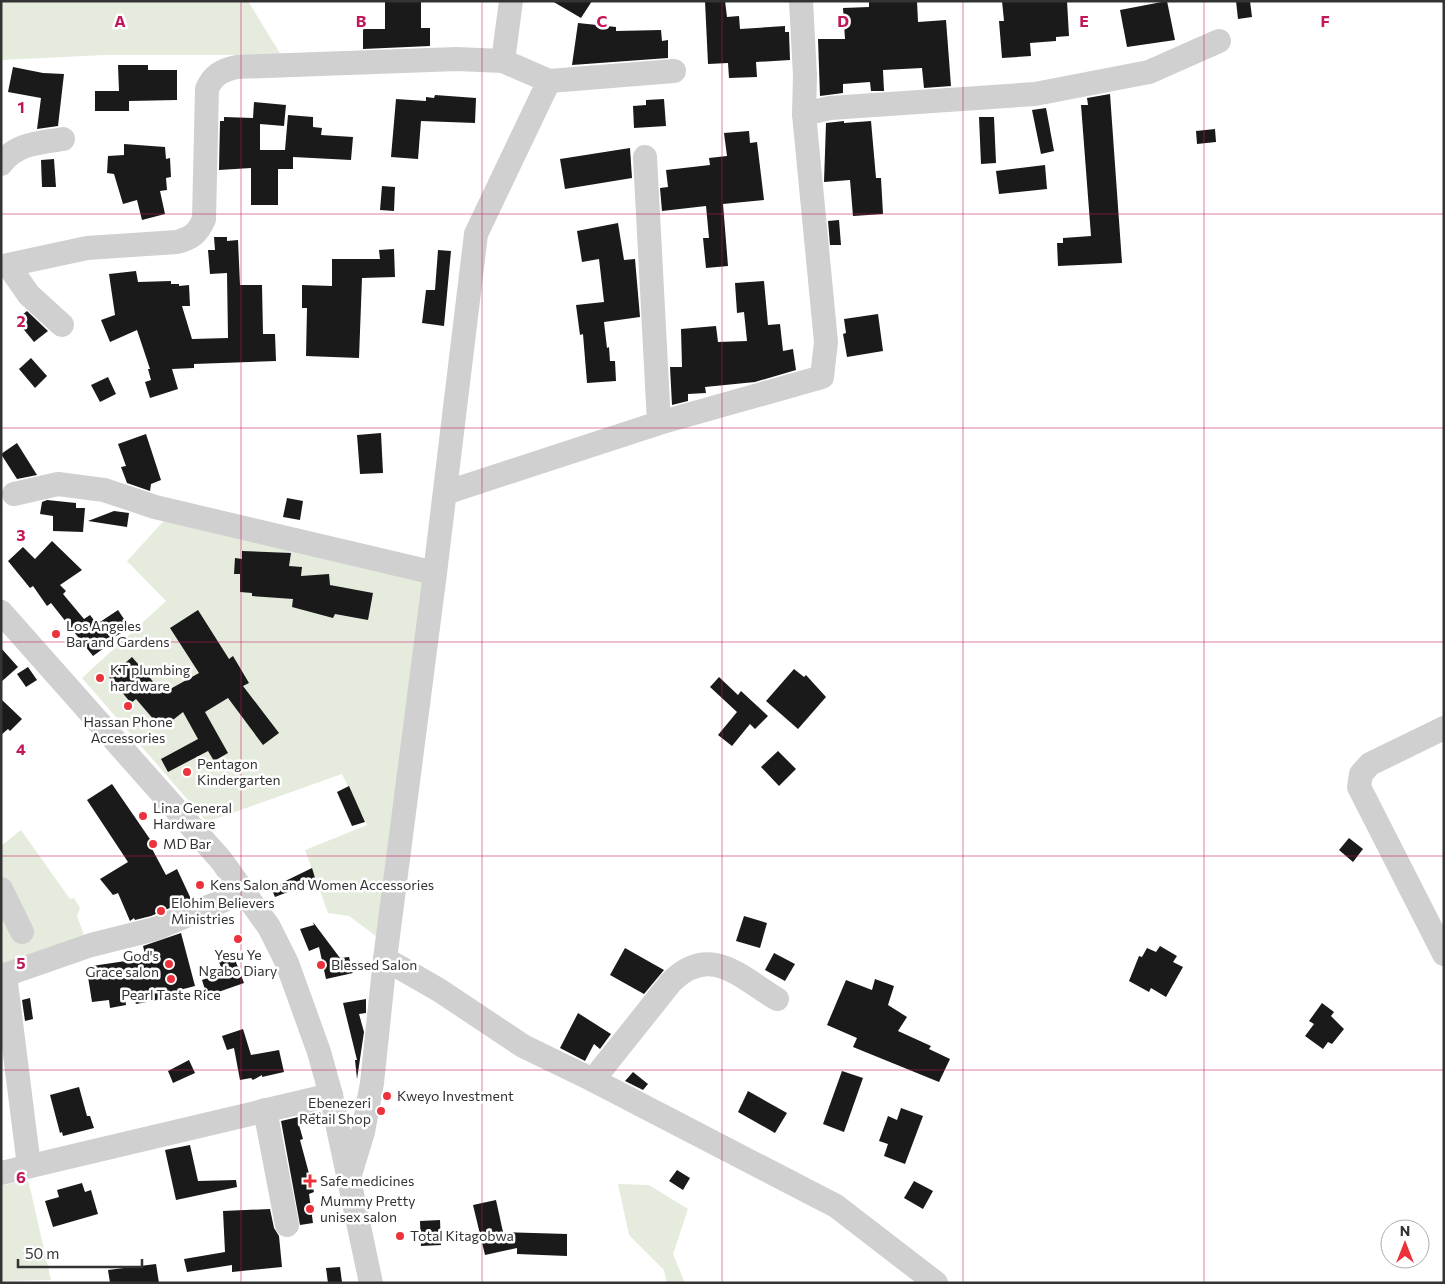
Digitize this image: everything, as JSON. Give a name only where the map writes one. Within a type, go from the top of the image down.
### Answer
[{"type":"street","points":[[503,61],[510,1]]},
{"type":"street","points":[[445,493],[659,423],[822,377],[826,342],[804,114],[805,76],[801,1]]},
{"type":"street","points":[[804,114],[830,108],[1035,94],[1149,72],[1219,40]]},
{"type":"street","points":[[62,325],[28,295],[3,262],[87,248],[177,242],[188,240],[199,232],[204,219],[207,89],[212,78],[225,70],[237,67],[457,59],[503,61],[550,82],[674,71]]},
{"type":"street","points":[[348,1181],[363,1132],[369,1098],[476,234],[550,82]]},
{"type":"street","points":[[1,164],[15,149],[63,139]]},
{"type":"street","points":[[644,157],[659,423]]},
{"type":"street","points":[[14,494],[58,484],[104,490],[154,507],[435,573]]},
{"type":"street","points":[[1,612],[69,691],[198,833],[270,927],[288,963],[302,1001],[331,1095],[371,1283]]},
{"type":"street","points":[[1444,728],[1370,764],[1361,774],[1359,787],[1444,954]]},
{"type":"street","points":[[1,889],[22,932]]},
{"type":"street","points":[[28,1166],[5,975],[91,945],[155,929],[244,892]]},
{"type":"street","points":[[385,959],[439,990],[524,1046],[836,1206],[936,1283]]},
{"type":"street","points":[[593,1080],[671,982],[682,971],[695,964],[709,963],[722,966],[777,999]]},
{"type":"street","points":[[1,1173],[331,1095]]},
{"type":"street","points":[[265,1110],[288,1224]]},
{"type":"shaded area","points":[[1,1],[248,1],[281,55],[105,55],[1,60]]},
{"type":"shaded area","points":[[171,513],[438,579],[392,948],[349,916],[328,913],[305,850],[367,825],[342,774],[207,822],[82,678],[166,601],[127,561]]},
{"type":"shaded area","points":[[21,830],[70,899],[74,898],[80,908],[77,916],[87,943],[1,976],[1,846]]},
{"type":"shaded area","points":[[28,1179],[51,1280],[1,1281],[1,1186]]},
{"type":"shaded area","points":[[618,1184],[649,1185],[688,1209],[673,1254],[685,1283],[667,1283],[664,1270],[629,1235]]},
{"type":"building","points":[[385,1],[421,1],[421,28],[430,28],[430,46],[363,49],[363,29],[385,29]]},
{"type":"building","points":[[552,1],[592,1],[581,18]]},
{"type":"building","points":[[705,1],[725,1],[727,17],[739,16],[740,29],[785,26],[785,32],[789,32],[790,60],[756,62],[757,77],[729,78],[728,63],[708,64]]},
{"type":"building","points":[[869,1],[917,1],[918,22],[946,20],[951,86],[924,88],[922,68],[883,70],[884,91],[871,91],[870,82],[843,84],[843,93],[820,96],[818,39],[845,39],[843,8],[869,7]]},
{"type":"building","points":[[1002,1],[1067,1],[1069,36],[1056,37],[1056,41],[1030,43],[1031,56],[1002,58],[999,21],[1004,21]]},
{"type":"building","points":[[1167,1],[1175,40],[1127,47],[1120,10]]},
{"type":"building","points":[[1236,1],[1250,1],[1252,17],[1238,19]]},
{"type":"building","points":[[578,23],[616,27],[616,31],[661,30],[662,41],[668,40],[668,58],[572,65]]},
{"type":"building","points":[[118,65],[148,65],[148,70],[177,70],[177,100],[129,101],[129,111],[95,111],[95,91],[119,91]]},
{"type":"building","points":[[13,67],[43,73],[64,74],[58,126],[37,129],[41,98],[8,92]]},
{"type":"building","points":[[1110,94],[1122,263],[1058,266],[1057,243],[1063,243],[1063,238],[1091,236],[1081,105],[1088,105],[1087,98]]},
{"type":"building","points":[[435,95],[476,98],[475,123],[421,121],[418,159],[391,157],[396,99],[426,101],[426,97],[434,98]]},
{"type":"building","points":[[664,99],[666,126],[634,128],[633,106],[646,105],[646,100]]},
{"type":"building","points":[[254,102],[286,105],[284,126],[260,124],[260,150],[285,150],[288,115],[313,117],[313,127],[322,128],[321,135],[353,137],[351,160],[293,157],[293,169],[278,169],[278,205],[251,205],[251,168],[219,170],[220,121],[224,121],[224,117],[253,118]]},
{"type":"building","points":[[1046,108],[1054,151],[1041,154],[1032,110]]},
{"type":"building","points":[[979,117],[994,117],[996,163],[981,164]]},
{"type":"building","points":[[844,121],[844,123],[871,121],[876,178],[881,178],[883,214],[853,216],[850,180],[824,182],[826,123]]},
{"type":"building","points":[[1215,129],[1216,142],[1197,144],[1196,131]]},
{"type":"building","points":[[749,131],[750,143],[757,142],[764,200],[723,204],[728,266],[706,268],[703,238],[709,238],[706,206],[662,211],[660,188],[668,187],[666,170],[710,165],[709,158],[727,156],[724,133]]},
{"type":"building","points":[[124,144],[165,147],[166,159],[170,158],[171,177],[166,178],[167,190],[160,191],[165,214],[142,220],[137,200],[123,204],[114,174],[107,173],[108,156],[124,155]]},
{"type":"building","points":[[630,148],[632,178],[565,189],[560,159]]},
{"type":"building","points":[[54,159],[56,187],[42,187],[41,160]]},
{"type":"building","points":[[1045,165],[1047,189],[999,194],[996,171]]},
{"type":"building","points":[[382,186],[395,187],[394,211],[380,210]]},
{"type":"building","points":[[839,220],[841,245],[830,245],[828,221]]},
{"type":"building","points":[[618,223],[624,260],[635,259],[640,317],[604,322],[610,361],[615,361],[616,381],[587,383],[583,334],[580,335],[576,305],[604,302],[599,259],[582,262],[577,231]]},
{"type":"building","points":[[214,237],[227,237],[227,241],[238,240],[240,285],[262,285],[263,334],[275,334],[276,361],[194,364],[194,368],[172,369],[178,389],[150,398],[145,382],[151,380],[148,369],[150,369],[137,330],[110,342],[101,320],[115,315],[109,274],[136,271],[138,282],[171,281],[171,284],[179,284],[179,286],[189,285],[190,306],[182,306],[192,339],[228,338],[227,273],[210,274],[208,250],[215,250]]},
{"type":"building","points":[[394,249],[395,277],[362,278],[359,358],[306,356],[307,308],[302,308],[302,285],[332,286],[332,259],[380,259],[379,250]]},
{"type":"building","points":[[438,250],[451,251],[444,326],[422,323],[426,290],[435,290]]},
{"type":"building","points":[[764,281],[768,325],[780,324],[783,351],[793,349],[796,370],[755,382],[705,387],[706,393],[688,394],[688,401],[672,405],[670,367],[682,367],[681,329],[716,326],[718,342],[747,341],[744,312],[737,313],[735,283]]},
{"type":"building","points":[[27,311],[48,331],[34,342],[16,320]]},
{"type":"building","points":[[878,314],[883,351],[847,357],[843,334],[846,333],[844,319]]},
{"type":"building","points":[[31,358],[47,376],[35,388],[19,369]]},
{"type":"building","points":[[108,377],[116,394],[100,402],[91,385]]},
{"type":"building","points":[[381,433],[383,473],[360,474],[357,435]]},
{"type":"building","points":[[146,434],[161,480],[151,484],[150,491],[127,483],[121,467],[126,466],[118,444]]},
{"type":"building","points":[[17,443],[37,475],[17,479],[1,454]]},
{"type":"building","points":[[287,498],[303,501],[300,520],[283,517]]},
{"type":"building","points":[[47,500],[76,503],[76,508],[85,508],[83,532],[53,531],[53,516],[40,514],[42,502]]},
{"type":"building","points":[[114,511],[129,513],[127,527],[88,521]]},
{"type":"building","points":[[52,541],[82,570],[60,585],[66,591],[63,594],[84,619],[90,615],[97,624],[118,610],[130,628],[109,640],[111,643],[93,656],[51,603],[47,606],[33,586],[30,588],[8,561],[23,547],[35,559]]},
{"type":"building","points":[[242,551],[291,553],[289,566],[302,567],[301,576],[329,574],[330,585],[373,593],[368,620],[335,614],[333,618],[292,607],[293,599],[252,596],[252,593],[240,592],[240,574],[234,574],[235,558],[242,559]]},
{"type":"building","points":[[198,610],[229,659],[233,656],[249,683],[243,686],[279,733],[263,745],[228,698],[205,712],[228,753],[214,761],[208,751],[168,772],[161,759],[198,739],[183,712],[164,727],[157,719],[155,721],[136,699],[131,703],[109,677],[132,657],[163,693],[199,673],[170,628]]},
{"type":"building","points":[[1,648],[18,667],[1,682]]},
{"type":"building","points":[[28,667],[37,680],[26,687],[17,674]]},
{"type":"building","points":[[794,669],[804,677],[806,675],[826,697],[798,729],[766,701]]},
{"type":"building","points":[[719,677],[738,695],[741,691],[768,716],[755,729],[750,724],[732,746],[718,735],[737,712],[710,687]]},
{"type":"building","points":[[1,699],[22,719],[10,731],[8,729],[1,735]]},
{"type":"building","points":[[778,751],[796,769],[779,786],[761,767]]},
{"type":"building","points":[[112,784],[154,845],[151,847],[166,875],[177,869],[191,899],[151,916],[135,920],[134,918],[130,921],[118,893],[113,895],[100,879],[128,862],[87,800]]},
{"type":"building","points":[[349,786],[365,822],[352,826],[337,792]]},
{"type":"building","points":[[1349,838],[1363,849],[1353,862],[1339,850]]},
{"type":"building","points":[[312,868],[316,881],[275,897],[271,888]]},
{"type":"building","points":[[744,916],[767,923],[760,948],[736,941]]},
{"type":"building","points":[[313,922],[340,958],[349,957],[353,973],[326,979],[319,947],[309,951],[300,929],[314,925]]},
{"type":"building","points":[[181,933],[195,986],[172,992],[173,995],[136,1004],[132,995],[125,998],[126,1005],[110,1008],[109,1000],[92,1002],[88,977],[93,976],[92,966],[146,958],[143,946]]},
{"type":"building","points":[[1160,946],[1177,956],[1173,962],[1183,967],[1166,997],[1151,988],[1149,992],[1129,981],[1139,956],[1142,957],[1147,948],[1156,952]]},
{"type":"building","points":[[625,948],[664,970],[644,994],[610,975]]},
{"type":"building","points":[[774,953],[795,964],[785,981],[765,970]]},
{"type":"building","points":[[234,957],[244,983],[207,996],[202,980],[223,972],[219,962]]},
{"type":"building","points":[[875,979],[894,986],[888,1005],[907,1017],[898,1031],[931,1046],[929,1049],[950,1059],[939,1082],[853,1047],[857,1038],[827,1025],[846,980],[872,990]]},
{"type":"building","points":[[30,998],[33,1019],[25,1021],[22,1000]]},
{"type":"building","points":[[366,999],[366,1013],[359,1014],[364,1032],[357,1079],[355,1060],[357,1060],[343,1003]]},
{"type":"building","points":[[1322,1003],[1334,1012],[1331,1016],[1344,1029],[1332,1044],[1328,1042],[1323,1049],[1305,1036],[1314,1024],[1309,1021]]},
{"type":"building","points":[[578,1013],[611,1034],[600,1049],[594,1044],[585,1061],[560,1048]]},
{"type":"building","points":[[243,1029],[251,1055],[279,1050],[284,1072],[262,1077],[262,1075],[253,1080],[251,1078],[240,1080],[234,1048],[227,1050],[222,1036]]},
{"type":"building","points":[[189,1060],[195,1073],[173,1083],[168,1071]]},
{"type":"building","points":[[842,1071],[863,1078],[844,1132],[823,1124]]},
{"type":"building","points":[[633,1072],[648,1084],[643,1090],[625,1081]]},
{"type":"building","points":[[79,1087],[87,1116],[90,1116],[94,1128],[63,1136],[62,1132],[60,1133],[50,1095]]},
{"type":"building","points":[[748,1091],[787,1113],[775,1133],[738,1112]]},
{"type":"building","points":[[901,1108],[923,1116],[905,1164],[884,1156],[888,1144],[879,1141],[888,1116],[897,1120]]},
{"type":"building","points":[[320,1112],[322,1120],[299,1125],[303,1139],[300,1140],[314,1192],[309,1194],[313,1223],[300,1225],[281,1121]]},
{"type":"building","points":[[190,1145],[198,1181],[236,1180],[237,1187],[176,1200],[165,1150]]},
{"type":"building","points":[[677,1170],[690,1178],[683,1190],[669,1181]]},
{"type":"building","points":[[914,1181],[933,1191],[923,1209],[904,1198]]},
{"type":"building","points":[[82,1183],[85,1192],[91,1190],[98,1214],[53,1227],[45,1201],[59,1197],[57,1190]]},
{"type":"building","points":[[496,1200],[503,1232],[567,1234],[567,1256],[517,1254],[517,1248],[485,1255],[473,1205]]},
{"type":"building","points":[[270,1209],[274,1228],[279,1236],[282,1267],[232,1272],[232,1265],[187,1272],[184,1259],[225,1252],[223,1211]]},
{"type":"building","points":[[440,1220],[441,1245],[421,1246],[420,1221]]},
{"type":"building","points":[[156,1264],[159,1283],[110,1283],[108,1270]]},
{"type":"building","points":[[340,1267],[342,1282],[328,1283],[326,1268]]},
{"type":"place","name":"Los Angeles Bar and Gardens","points":[[56,634]]},
{"type":"place","name":"KT plumbing hardware","points":[[100,678]]},
{"type":"place","name":"Hassan Phone Accessories","points":[[128,706]]},
{"type":"place","name":"Pentagon Kindergarten","points":[[187,772]]},
{"type":"place","name":"Lina General Hardware","points":[[143,816]]},
{"type":"place","name":"MD Bar","points":[[153,844]]},
{"type":"place","name":"Kens Salon and Women Accessories","points":[[200,885]]},
{"type":"place","name":"Elohim Believers Ministries","points":[[161,911]]},
{"type":"place","name":"Yesu Ye Ngabo Diary","points":[[238,939]]},
{"type":"place","name":"God's Grace salon","points":[[169,964]]},
{"type":"place","name":"Blessed Salon","points":[[321,965]]},
{"type":"place","name":"Pearl Taste Rice","points":[[171,979]]},
{"type":"place","name":"Kweyo Investment","points":[[387,1096]]},
{"type":"place","name":"Ebenezeri Retail Shop","points":[[381,1111]]},
{"type":"place","name":"Safe medicines","points":[[310,1181]]},
{"type":"place","name":"Mummy Pretty unisex salon","points":[[310,1209]]},
{"type":"place","name":"Total Kitagobwa","points":[[400,1236]]}]
